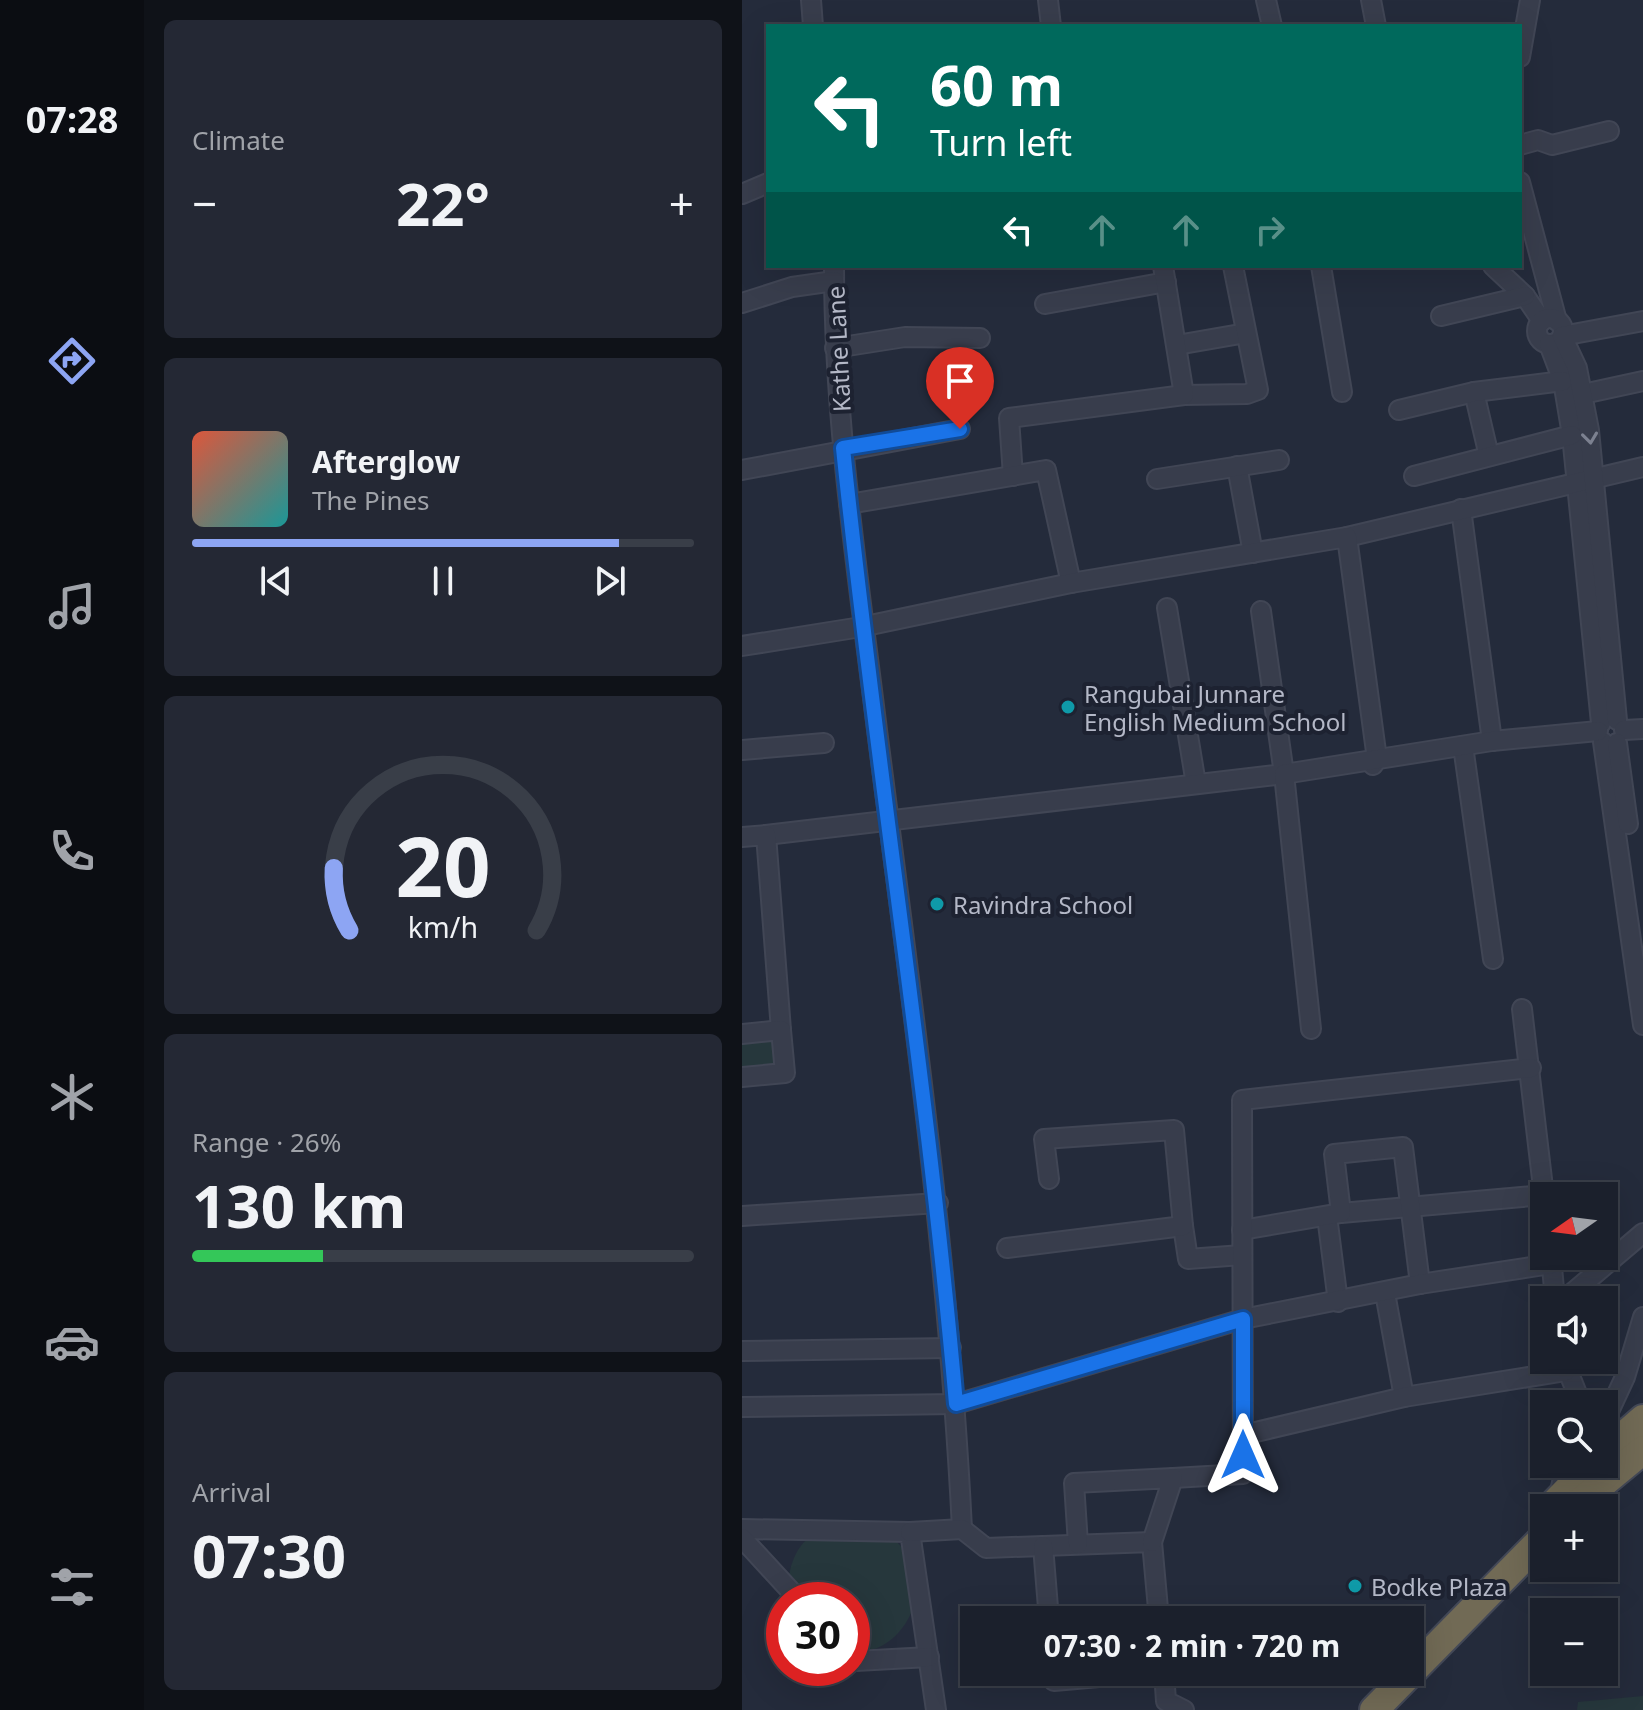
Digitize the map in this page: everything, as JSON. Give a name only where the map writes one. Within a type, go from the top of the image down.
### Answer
[{"type":"highway","points":[[1568,1494],[1619,1439],[1643,1419]]},
{"type":"highway","points":[[1567,1494],[1581,1478]]},
{"type":"highway","points":[[1424,1635],[1530,1532]]},
{"type":"highway","points":[[1374,1710],[1530,1551]]},
{"type":"highway","points":[[1350,1710],[1374,1686]]},
{"type":"street","points":[[811,0],[813,24]]},
{"type":"street","points":[[1048,0],[1051,24]]},
{"type":"street","points":[[1266,0],[1272,24]]},
{"type":"street","points":[[1371,0],[1376,24]]},
{"type":"street","points":[[1522,46],[1530,0]]},
{"type":"street","points":[[1522,144],[1538,140],[1552,145],[1609,131]]},
{"type":"street","points":[[742,194],[766,184]]},
{"type":"street","points":[[1522,191],[1572,435],[1587,480]]},
{"type":"street","points":[[1013,476],[1009,418],[1184,395],[1247,394],[1258,390],[1233,268]]},
{"type":"street","points":[[1321,268],[1342,392]]},
{"type":"street","points":[[1495,268],[1525,296],[1552,331],[1577,368],[1583,394],[1587,480],[1610,732],[1640,943],[1643,1025]]},
{"type":"street","points":[[742,303],[834,273]]},
{"type":"street","name":"Kathe Lane","points":[[834,273],[835,348],[861,627],[938,1203],[956,1404],[962,1529]]},
{"type":"street","points":[[1045,304],[1164,274],[1184,395]]},
{"type":"street","points":[[1441,316],[1525,296]]},
{"type":"street","points":[[1552,331],[1643,321]]},
{"type":"street","points":[[1177,345],[1246,333]]},
{"type":"street","points":[[835,348],[905,337],[980,338]]},
{"type":"street","points":[[1399,410],[1474,392],[1563,381]]},
{"type":"street","points":[[1583,394],[1643,381]]},
{"type":"street","points":[[1474,392],[1489,456]]},
{"type":"street","points":[[742,470],[843,448],[960,429]]},
{"type":"street","points":[[1414,476],[1572,435]]},
{"type":"street","points":[[1157,479],[1279,460]]},
{"type":"street","points":[[1237,466],[1253,553]]},
{"type":"street","points":[[742,646],[861,627],[1071,583],[1347,537],[1643,467]]},
{"type":"street","points":[[849,504],[1046,470],[1071,583]]},
{"type":"street","points":[[1461,509],[1492,741]]},
{"type":"street","points":[[1347,537],[1375,762]]},
{"type":"street","points":[[1167,608],[1196,784]]},
{"type":"street","points":[[1261,611],[1284,774],[1311,1029]]},
{"type":"street","points":[[742,837],[1284,774],[1375,762],[1492,741],[1643,729]]},
{"type":"street","points":[[742,750],[824,743]]},
{"type":"street","points":[[1463,746],[1493,959]]},
{"type":"street","points":[[742,1077],[785,1073],[766,835]]},
{"type":"street","points":[[1522,1009],[1543,1182]]},
{"type":"street","points":[[742,1034],[781,1030]]},
{"type":"street","points":[[1078,1544],[1074,1483],[1243,1474],[1242,1100],[1531,1068]]},
{"type":"street","points":[[1049,1179],[1044,1139],[1174,1130],[1188,1259],[1242,1255]]},
{"type":"street","points":[[1338,1302],[1334,1154],[1403,1147],[1420,1284]]},
{"type":"street","points":[[1242,1230],[1409,1205],[1530,1197]]},
{"type":"street","points":[[742,1216],[938,1203]]},
{"type":"street","points":[[1007,1248],[1183,1226]]},
{"type":"street","points":[[1581,1286],[1643,1233]]},
{"type":"street","points":[[742,1407],[956,1404],[1243,1319],[1530,1264]]},
{"type":"street","points":[[1385,1293],[1404,1397]]},
{"type":"street","points":[[1619,1439],[1625,1377],[1643,1317]]},
{"type":"street","points":[[742,1351],[951,1348]]},
{"type":"street","points":[[1243,1435],[1404,1397],[1530,1373]]},
{"type":"street","points":[[1158,1606],[1152,1542],[1173,1478]]},
{"type":"street","points":[[742,1529],[910,1532],[962,1529],[986,1548],[1152,1542]]},
{"type":"street","points":[[910,1532],[936,1710]]},
{"type":"street","points":[[742,1538],[782,1582]]},
{"type":"street","points":[[1043,1546],[1048,1606]]},
{"type":"street","points":[[870,1660],[929,1657]]},
{"type":"street","points":[[1165,1686],[1166,1701],[1184,1710]]},
{"type":"shaded area","points":[[775,1038],[776,1065],[742,1068],[742,1041]]},
{"type":"shaded area","points":[[881,1529],[901,1547],[914,1571],[914,1605],[908,1620],[898,1634],[870,1651],[870,1582],[788,1582],[792,1562],[802,1545],[817,1533]]},
{"type":"shaded area","points":[[1643,1696],[1643,1710],[1577,1710],[1578,1702]]},
{"type":"place","name":"Rangubai Junnare English Medium School","points":[[1068,707]]},
{"type":"place","name":"Ravindra School","points":[[937,904]]},
{"type":"place","name":"Bodke Plaza","points":[[1355,1586]]},
{"type":"route","points":[[960,429],[843,448],[861,627],[877,725],[938,1203],[956,1404],[1243,1319],[1243,1455]]}]
